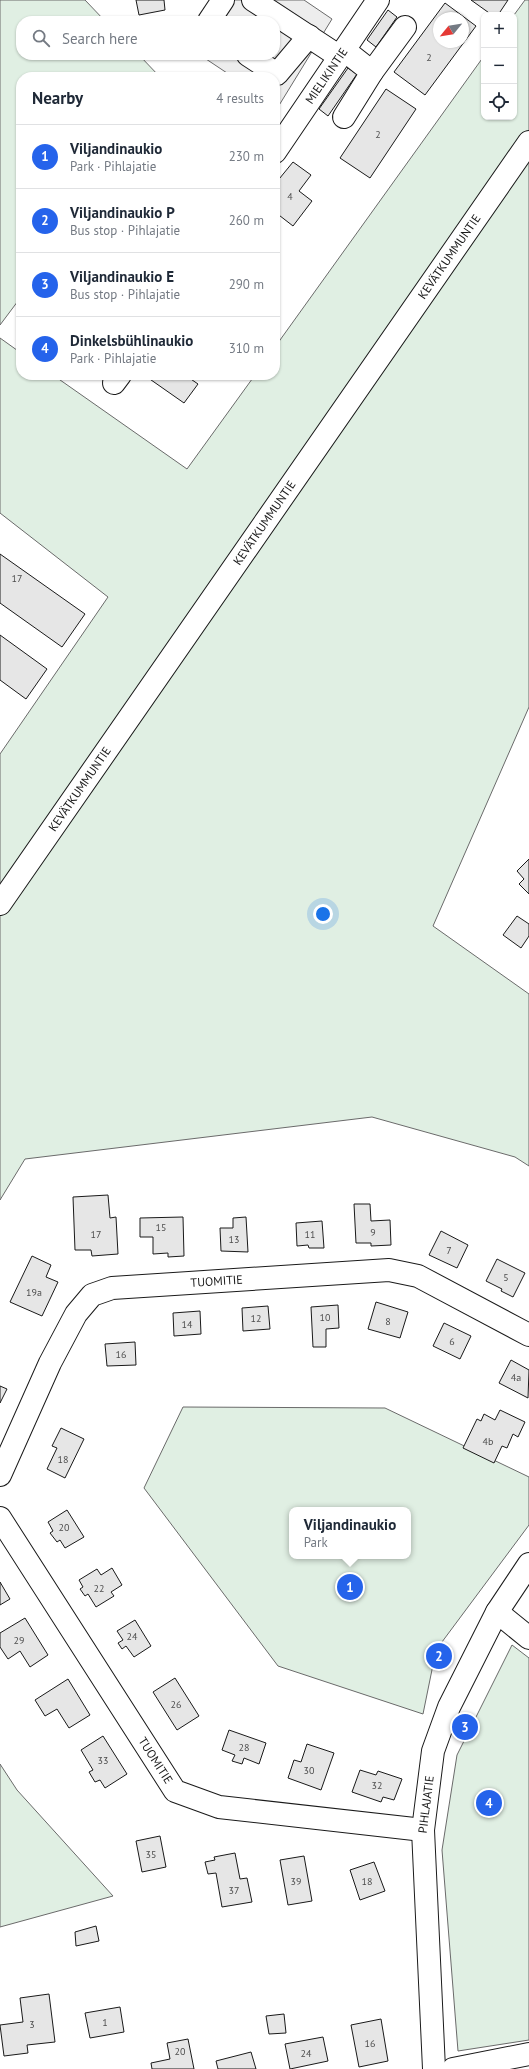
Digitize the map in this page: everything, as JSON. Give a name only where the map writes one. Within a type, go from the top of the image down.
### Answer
[{"type":"street","points":[[212,16],[223,0]]},
{"type":"street","points":[[253,0],[278,16]]},
{"type":"street","name":"MIELIKINTIE","points":[[280,145],[378,0]]},
{"type":"street","points":[[280,17],[309,36],[372,72]]},
{"type":"street","points":[[344,117],[372,72],[405,27]]},
{"type":"street","points":[[279,72],[309,36]]},
{"type":"street","points":[[256,60],[274,72]]},
{"type":"street","name":"KEVÄTKUMMUNTIE","points":[[0,904],[529,142]]},
{"type":"street","name":"TUOMITIE","points":[[0,1475],[50,1363],[76,1314],[92,1295],[112,1288],[389,1270],[418,1276],[529,1336]]},
{"type":"street","name":"TUOMITIE","points":[[0,1518],[175,1791],[219,1806],[423,1830]]},
{"type":"street","name":"PIHLAJATIE","points":[[434,2069],[423,1830],[433,1751],[449,1707],[497,1612],[529,1564]]},
{"type":"street","points":[[497,1612],[529,1638]]},
{"type":"street","points":[[453,2069],[529,2054]]},
{"type":"green space","points":[[0,0],[85,0],[100,16],[16,16],[16,60],[144,60],[155,72],[16,72],[16,304],[0,325]]},
{"type":"green space","points":[[525,0],[529,0],[529,707],[433,926],[529,994],[529,1166],[515,1157],[372,1117],[25,1159],[0,1200],[0,754],[108,597],[0,513],[0,338],[16,349],[16,380],[60,380],[187,469],[251,380],[280,380],[280,340],[481,60],[481,120],[517,120],[516,12]]},
{"type":"green space","points":[[183,1407],[385,1408],[529,1477],[529,1525],[436,1650],[423,1714],[278,1666],[144,1488]]},
{"type":"green space","points":[[512,1645],[529,1658],[529,2040],[458,2051],[442,1850],[457,1755]]},
{"type":"green space","points":[[0,1764],[17,1790],[113,1896],[0,1927]]},
{"type":"shaded area","points":[[215,0],[304,0],[332,19],[280,104],[280,72],[226,72],[208,60],[280,60],[280,16],[204,16]]},
{"type":"building","points":[[136,0],[164,0],[165,10],[139,15]]},
{"type":"building","points":[[471,0],[508,0],[500,12],[488,12]]},
{"type":"building","points":[[445,3],[457,12],[438,12]]},
{"type":"building","points":[[388,10],[397,17],[376,47],[367,40]]},
{"type":"building","points":[[433,19],[433,48],[460,48],[425,95],[394,72]]},
{"type":"building","points":[[469,21],[476,26],[469,35]]},
{"type":"building","points":[[348,68],[357,74],[328,116],[319,109]]},
{"type":"building","points":[[386,89],[416,109],[370,178],[340,158]]},
{"type":"building","points":[[293,162],[311,175],[299,191],[312,201],[293,226],[280,216],[280,178]]},
{"type":"building","points":[[151,380],[192,380],[198,384],[184,403]]},
{"type":"building","points":[[0,554],[85,614],[62,647],[0,603]]},
{"type":"building","points":[[0,635],[47,669],[26,699],[0,680]]},
{"type":"building","points":[[529,859],[529,894],[519,884],[524,879],[517,871]]},
{"type":"building","points":[[517,916],[529,924],[529,936],[521,948],[503,935]]},
{"type":"building","points":[[108,1195],[110,1218],[116,1217],[118,1254],[92,1256],[91,1250],[75,1250],[73,1197]]},
{"type":"building","points":[[354,1204],[370,1204],[371,1221],[390,1220],[391,1245],[371,1246],[371,1243],[356,1243]]},
{"type":"building","points":[[183,1217],[184,1256],[168,1257],[168,1253],[153,1254],[153,1237],[140,1237],[140,1218]]},
{"type":"building","points":[[246,1217],[248,1252],[221,1251],[220,1228],[233,1228],[233,1218]]},
{"type":"building","points":[[322,1221],[324,1248],[309,1248],[308,1245],[297,1246],[296,1223]]},
{"type":"building","points":[[441,1231],[468,1245],[457,1268],[429,1255]]},
{"type":"building","points":[[32,1256],[51,1265],[46,1277],[58,1282],[42,1316],[10,1302]]},
{"type":"building","points":[[497,1259],[525,1273],[513,1297],[501,1291],[502,1289],[486,1281]]},
{"type":"building","points":[[376,1302],[408,1312],[400,1338],[368,1329]]},
{"type":"building","points":[[338,1305],[339,1328],[326,1329],[326,1347],[313,1347],[311,1307]]},
{"type":"building","points":[[268,1306],[270,1329],[243,1331],[242,1308]]},
{"type":"building","points":[[200,1311],[201,1334],[174,1336],[173,1313]]},
{"type":"building","points":[[444,1323],[471,1336],[460,1359],[433,1346]]},
{"type":"building","points":[[135,1342],[136,1365],[107,1366],[105,1344]]},
{"type":"building","points":[[511,1360],[529,1370],[528,1398],[499,1383]]},
{"type":"building","points":[[0,1386],[7,1389],[0,1403]]},
{"type":"building","points":[[500,1410],[525,1422],[518,1437],[513,1434],[507,1448],[502,1446],[494,1463],[463,1448],[477,1419],[481,1421],[484,1414],[495,1420]]},
{"type":"building","points":[[61,1428],[84,1439],[65,1478],[47,1469],[57,1448],[52,1446]]},
{"type":"building","points":[[67,1510],[84,1537],[65,1548],[60,1540],[57,1542],[50,1533],[53,1531],[48,1522]]},
{"type":"building","points":[[112,1568],[122,1585],[111,1592],[114,1596],[96,1607],[88,1594],[85,1596],[80,1589],[83,1587],[79,1580],[97,1569],[101,1575]]},
{"type":"building","points":[[0,1582],[10,1599],[0,1605]]},
{"type":"building","points":[[25,1618],[48,1655],[30,1667],[20,1651],[8,1659],[0,1647],[0,1633]]},
{"type":"building","points":[[135,1620],[151,1646],[134,1657],[126,1646],[122,1649],[118,1643],[123,1640],[117,1631]]},
{"type":"building","points":[[175,1678],[199,1716],[177,1730],[153,1692]]},
{"type":"building","points":[[68,1679],[90,1715],[69,1728],[57,1709],[45,1716],[35,1700]]},
{"type":"building","points":[[229,1730],[266,1743],[259,1764],[244,1758],[242,1764],[232,1761],[235,1755],[222,1750]]},
{"type":"building","points":[[103,1736],[127,1774],[105,1788],[100,1780],[95,1782],[89,1772],[93,1770],[81,1750]]},
{"type":"building","points":[[307,1744],[334,1753],[321,1790],[288,1778],[294,1760],[301,1762]]},
{"type":"building","points":[[360,1770],[376,1775],[378,1771],[402,1779],[394,1800],[383,1797],[381,1802],[352,1792]]},
{"type":"building","points":[[160,1836],[166,1867],[142,1872],[136,1841]]},
{"type":"building","points":[[235,1853],[240,1879],[247,1878],[252,1902],[222,1907],[216,1873],[208,1874],[205,1862],[215,1860],[214,1857]]},
{"type":"building","points":[[304,1856],[312,1901],[288,1905],[280,1860]]},
{"type":"building","points":[[374,1862],[385,1891],[360,1900],[350,1870]]},
{"type":"building","points":[[96,1926],[99,1941],[76,1946],[75,1932]]},
{"type":"building","points":[[49,1994],[55,2042],[27,2045],[28,2053],[4,2056],[0,2025],[23,2022],[20,1998]]},
{"type":"building","points":[[120,2007],[124,2032],[90,2038],[85,2013]]},
{"type":"building","points":[[284,2014],[286,2033],[269,2034],[266,2016]]},
{"type":"building","points":[[381,2019],[388,2061],[359,2067],[351,2025]]},
{"type":"building","points":[[323,2037],[328,2061],[290,2069],[285,2044]]},
{"type":"building","points":[[188,2039],[194,2069],[152,2069],[151,2063],[170,2059],[167,2043]]},
{"type":"building","points":[[251,2052],[256,2069],[218,2069],[216,2061]]},
{"type":"place","name":"Viljandinaukio","points":[[350,1587]]},
{"type":"place","name":"Viljandinaukio P","points":[[439,1656]]},
{"type":"place","name":"Viljandinaukio E","points":[[465,1727]]},
{"type":"place","name":"Dinkelsbühlinaukio","points":[[489,1803]]}]
